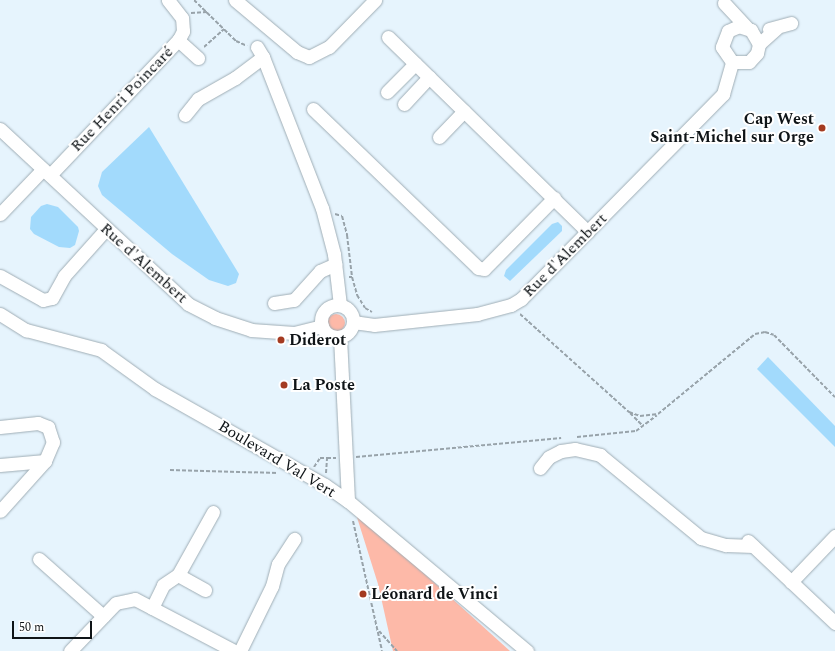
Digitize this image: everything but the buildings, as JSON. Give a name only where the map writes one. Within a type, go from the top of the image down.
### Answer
[{"type":"street","points":[[168,0],[181,16]]},
{"type":"street","points":[[235,0],[297,52],[309,57],[329,47],[375,0]]},
{"type":"street","points":[[749,62],[732,62],[722,47],[728,31],[724,2],[749,29],[760,44]]},
{"type":"street","name":"Rue Henri Poincaré","points":[[0,214],[47,172],[178,40],[183,32],[181,16]]},
{"type":"street","name":"Rue d'Alembert","points":[[728,31],[739,26],[749,29],[777,28],[791,23]]},
{"type":"street","name":"Rue d'Alembert","points":[[726,87],[757,53],[760,44],[777,28]]},
{"type":"street","points":[[388,37],[588,232]]},
{"type":"street","points":[[178,40],[196,56]]},
{"type":"street","points":[[186,115],[198,99],[235,78],[260,52],[322,208],[337,270],[340,305]]},
{"type":"street","name":"Rue d'Alembert","points":[[353,322],[374,325],[470,315],[511,305],[521,299],[723,94],[732,62]]},
{"type":"street","points":[[387,92],[415,64]]},
{"type":"street","points":[[404,104],[429,77]]},
{"type":"street","points":[[235,78],[236,92]]},
{"type":"street","points":[[313,109],[478,268],[484,269],[554,198]]},
{"type":"street","points":[[440,137],[464,111]]},
{"type":"street","name":"Rue d'Alembert","points":[[0,129],[165,285],[188,304],[215,318],[251,330],[294,333],[322,326]]},
{"type":"street","points":[[0,276],[42,300],[52,298],[64,276],[106,229]]},
{"type":"street","points":[[274,302],[294,300],[320,270],[337,270]]},
{"type":"street","points":[[333,305],[340,305],[351,312],[353,322],[349,332],[340,337],[331,336],[322,326],[321,320],[324,311],[333,305]]},
{"type":"street","name":"Boulevard Val Vert","points":[[0,314],[26,330],[101,350],[155,389],[308,475],[348,501],[527,651]]},
{"type":"street","points":[[340,337],[344,458],[348,501]]},
{"type":"street","points":[[0,427],[38,423],[48,427],[53,442],[45,461],[0,511]]},
{"type":"street","points":[[540,468],[549,457],[561,451],[575,449],[600,455],[701,538],[726,545],[750,543],[835,623]]},
{"type":"street","points":[[0,465],[45,461]]},
{"type":"street","points":[[152,608],[163,585],[178,576],[213,512]]},
{"type":"street","points":[[791,582],[835,536]]},
{"type":"street","points":[[240,651],[272,586],[278,564],[294,539]]},
{"type":"street","points":[[40,559],[103,616]]},
{"type":"street","points":[[178,576],[205,590]]},
{"type":"street","points":[[70,651],[116,603],[125,599],[135,599],[234,651]]},
{"type":"path","points":[[194,0],[236,40],[245,46],[260,52]]},
{"type":"path","points":[[181,16],[207,12]]},
{"type":"path","points":[[196,56],[197,53],[224,29]]},
{"type":"path","points":[[322,208],[342,216],[352,277],[357,295],[365,308],[374,313]]},
{"type":"path","points":[[337,270],[352,277]]},
{"type":"path","points":[[511,305],[643,426]]},
{"type":"path","points":[[572,437],[636,431],[755,334],[765,332],[774,335],[835,397]]},
{"type":"path","points":[[629,412],[647,417],[658,414]]},
{"type":"path","points":[[344,458],[565,438]]},
{"type":"path","points":[[308,475],[320,458],[327,458]]},
{"type":"path","points":[[170,470],[278,473],[285,476]]},
{"type":"path","points":[[352,519],[382,651]]},
{"type":"path","points":[[378,631],[397,651]]},
{"type":"shaded area","points":[[332,314],[340,314],[345,319],[343,330],[340,332],[332,332],[327,327],[327,319]]},
{"type":"shaded area","points":[[355,511],[510,651],[393,651],[378,584]]},
{"type":"water","points":[[149,127],[239,274],[236,283],[228,286],[209,280],[172,254],[102,195],[98,186],[102,172]]},
{"type":"water","points":[[47,204],[58,207],[78,227],[79,231],[75,245],[70,248],[59,247],[34,234],[30,229],[31,217],[41,206]]},
{"type":"water","points":[[558,222],[562,226],[562,231],[510,281],[504,276],[506,270],[552,224]]},
{"type":"water","points":[[768,357],[835,426],[835,447],[757,369]]},
{"type":"place","name":"Cap West Saint-Michel sur Orge","points":[[822,128]]},
{"type":"place","name":"Diderot","points":[[281,340]]},
{"type":"place","name":"La Poste","points":[[284,385]]},
{"type":"place","name":"Léonard de Vinci","points":[[363,594]]}]
